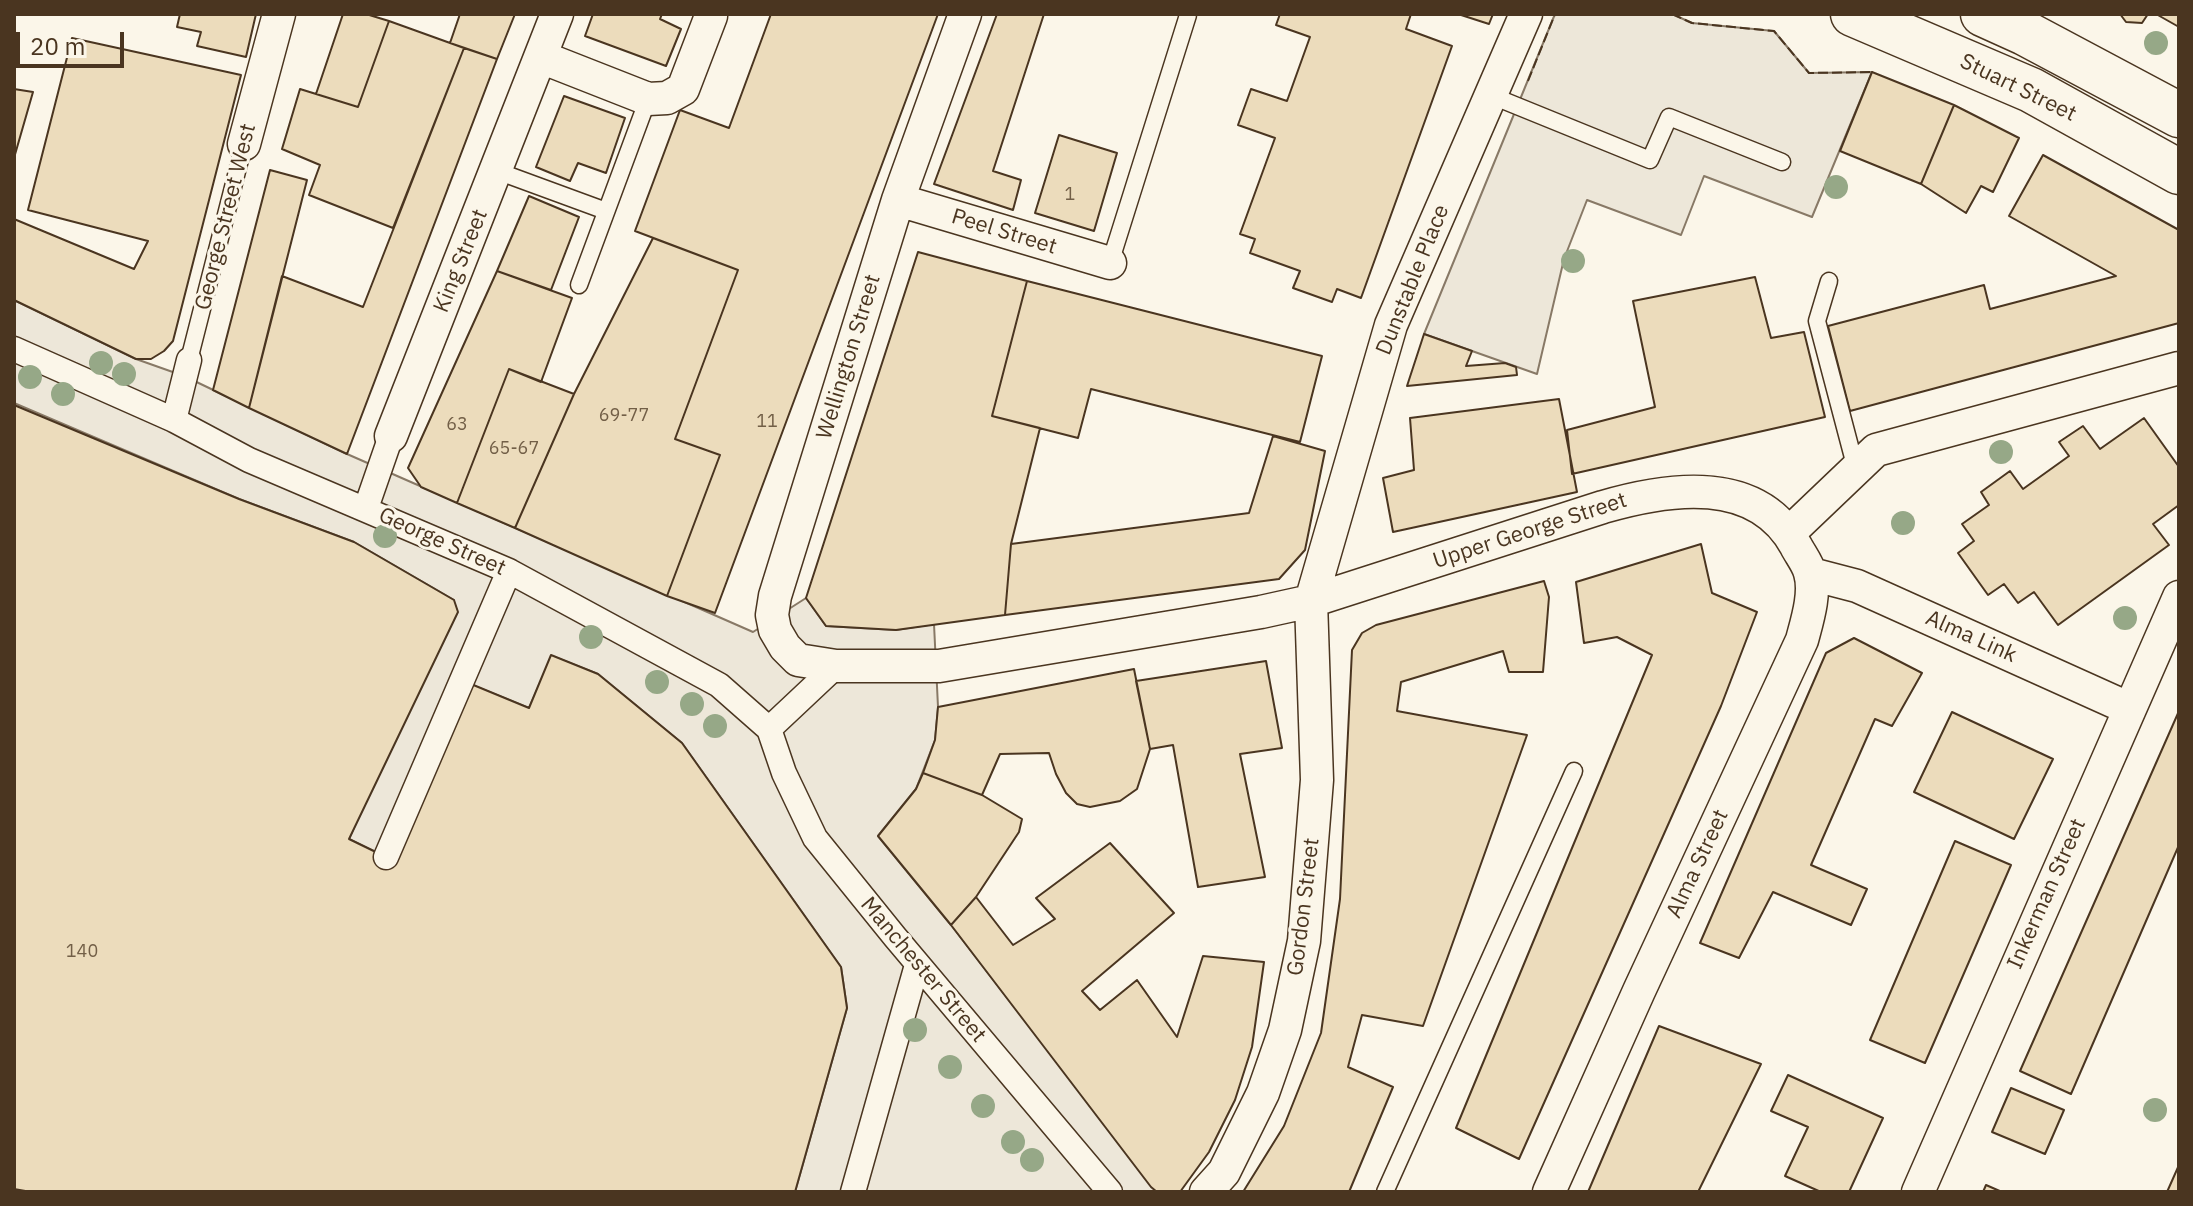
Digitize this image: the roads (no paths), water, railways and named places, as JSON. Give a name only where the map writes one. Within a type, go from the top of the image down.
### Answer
[{"type":"highway","name":"Stuart Street","points":[[1853,14],[2031,90],[2179,172]]},
{"type":"highway","points":[[1983,14],[2179,115]]},
{"type":"street","name":"George Street West","points":[[244,144],[279,14]]},
{"type":"street","name":"King Street","points":[[366,508],[391,436],[557,14]]},
{"type":"street","name":"Wellington Street","points":[[836,666],[798,660],[785,647],[775,630],[772,615],[775,596],[898,200],[965,14]]},
{"type":"street","name":"Dunstable Place","points":[[1311,601],[1391,325],[1526,14]]},
{"type":"street","points":[[541,57],[648,99],[667,98],[683,89],[711,16]]},
{"type":"street","name":"Peel Street","points":[[898,200],[1110,263]]},
{"type":"street","name":"George Street","points":[[14,349],[174,420],[249,460],[509,571],[719,685],[769,729]]},
{"type":"street","name":"George Street West","points":[[174,420],[189,360]]},
{"type":"street","points":[[1811,574],[1789,533],[1876,450],[2179,368]]},
{"type":"street","name":"Upper George Street","points":[[836,666],[939,666],[1261,612],[1311,601],[1641,496],[1684,490],[1724,492],[1766,510],[1789,533]]},
{"type":"street","points":[[386,857],[509,571]]},
{"type":"street","name":"Alma Link","points":[[1811,574],[1857,586],[2128,708]]},
{"type":"street","name":"Alma Street","points":[[1549,1192],[1802,640],[1810,607],[1811,574]]},
{"type":"street","name":"Inkerman Street","points":[[1918,1192],[2179,597]]},
{"type":"street","name":"Gordon Street","points":[[1206,1192],[1224,1172],[1263,1093],[1285,1030],[1304,941],[1317,780],[1311,601]]},
{"type":"street","points":[[769,729],[836,666]]},
{"type":"street","name":"Manchester Street","points":[[769,729],[784,773],[815,838],[917,965],[1110,1192]]},
{"type":"street","points":[[853,1192],[917,965]]},
{"type":"lane","points":[[1110,263],[1188,15]]},
{"type":"lane","points":[[1490,95],[1650,160],[1669,117],[1782,162]]},
{"type":"lane","points":[[579,285],[648,99]]},
{"type":"lane","name":"George Street West","points":[[189,360],[244,144]]},
{"type":"lane","points":[[497,171],[606,211]]},
{"type":"lane","points":[[1829,281],[1817,321],[1856,469]]},
{"type":"lane","points":[[1385,1192],[1574,771]]}]
